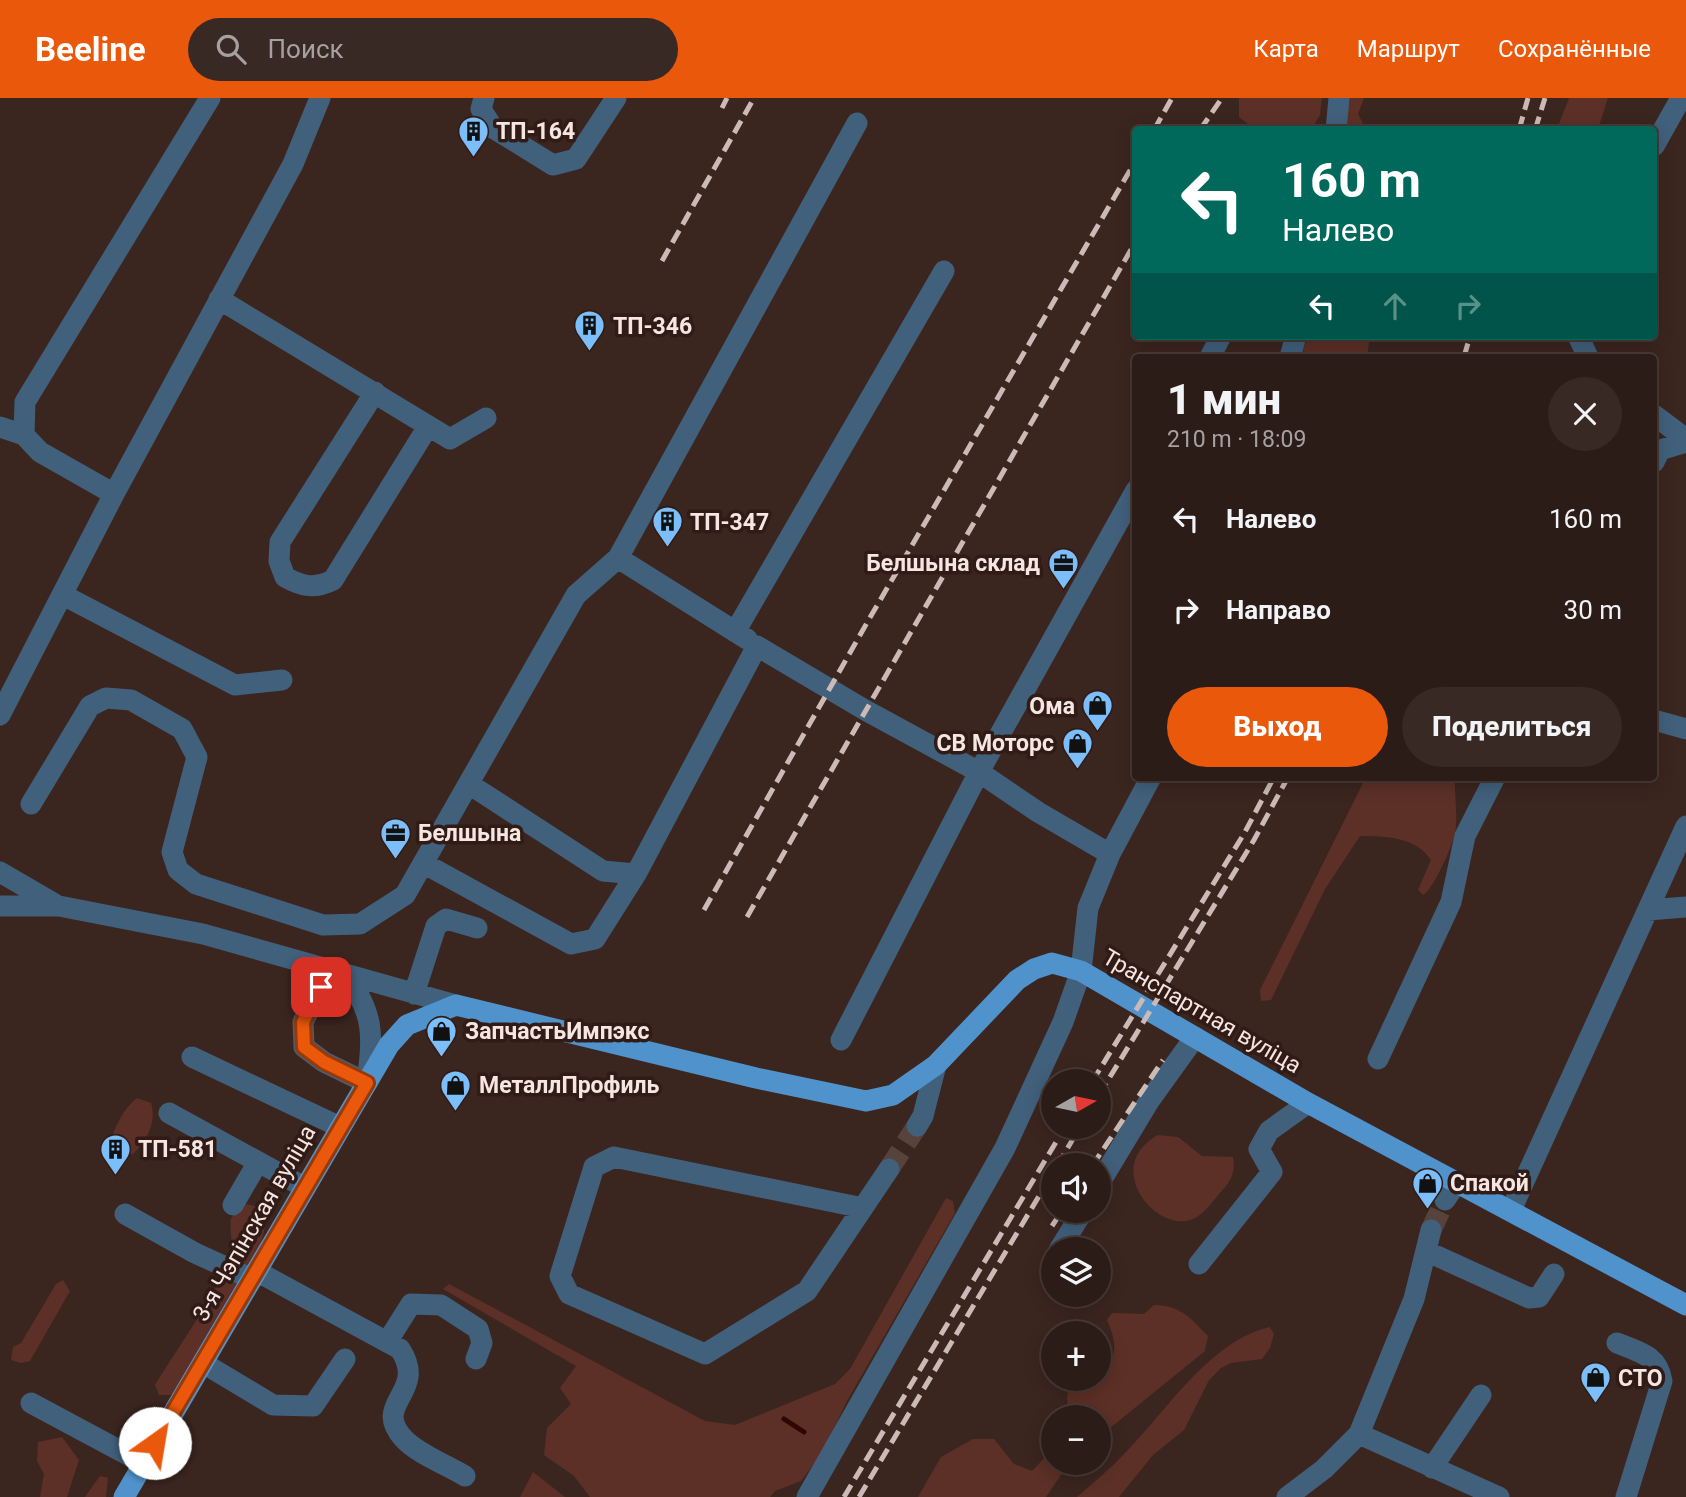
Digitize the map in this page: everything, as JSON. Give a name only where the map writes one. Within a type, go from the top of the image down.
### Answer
[{"type":"main road","name":"Транспартная вуліца","points":[[456,1005],[743,1075],[866,1101],[893,1095],[936,1065],[1017,980],[1034,969],[1052,963],[1081,971],[1308,1103],[1686,1305]]},
{"type":"main road","name":"3-я Чэпінская вуліца","points":[[124,1497],[389,1045],[407,1025],[456,1005]]},
{"type":"street","points":[[24,435],[25,402],[210,98]]},
{"type":"street","points":[[0,715],[114,494],[293,164],[320,98]]},
{"type":"street","points":[[484,98],[481,109],[493,128],[553,165],[576,159],[616,98]]},
{"type":"street","points":[[1336,126],[1339,98]]},
{"type":"street","points":[[1657,141],[1681,98]]},
{"type":"street","points":[[31,804],[90,706],[106,698],[131,700],[182,729],[197,757],[172,852],[178,870],[195,884],[323,925],[360,924],[405,895],[576,595],[618,558],[857,123]]},
{"type":"street","points":[[735,632],[944,271]]},
{"type":"street","points":[[219,299],[375,392],[427,428],[450,439],[486,418]]},
{"type":"street","points":[[375,392],[280,542],[279,561],[285,577],[301,586],[320,587],[333,580],[427,428]]},
{"type":"street","points":[[1657,417],[1686,441]]},
{"type":"street","points":[[0,428],[24,435],[40,452],[114,494]]},
{"type":"street","points":[[1657,456],[1660,450],[1686,441]]},
{"type":"street","points":[[841,1040],[979,772],[1132,497]]},
{"type":"street","points":[[618,558],[757,646],[865,710],[979,772],[1038,812],[1110,854]]},
{"type":"street","points":[[63,596],[235,685],[282,680]]},
{"type":"street","points":[[423,863],[571,944],[595,939],[636,874],[757,646]]},
{"type":"street","points":[[1657,721],[1686,729]]},
{"type":"street","points":[[807,1497],[1005,1148],[1063,1021],[1081,971],[1088,908],[1110,854],[1149,781]]},
{"type":"street","points":[[1378,1059],[1451,902],[1465,836],[1492,781]]},
{"type":"street","points":[[469,783],[603,871],[636,874]]},
{"type":"street","points":[[1511,1210],[1686,826]]},
{"type":"street","points":[[0,872],[60,906]]},
{"type":"street","name":"Транспартная вуліца","points":[[0,905],[60,906],[203,934],[456,1005]]},
{"type":"street","points":[[1648,910],[1686,907]]},
{"type":"street","points":[[414,994],[436,926],[446,919],[477,928]]},
{"type":"street","points":[[337,972],[362,997],[371,1022],[372,1046],[367,1083],[324,1062],[304,1047],[303,1022],[337,972]]},
{"type":"street","points":[[1111,1164],[1149,1101],[1195,1037]]},
{"type":"street","points":[[192,1057],[340,1127]]},
{"type":"street","points":[[917,1126],[923,1116],[936,1065]]},
{"type":"street","points":[[1199,1264],[1272,1172],[1259,1149],[1269,1131],[1308,1103]]},
{"type":"street","points":[[169,1114],[304,1187]]},
{"type":"street","points":[[863,1208],[614,1157],[594,1167],[559,1276],[569,1294],[705,1354],[807,1292],[863,1208],[889,1169]]},
{"type":"street","points":[[233,1205],[258,1162]]},
{"type":"street","points":[[1445,1200],[1457,1182]]},
{"type":"street","points":[[125,1214],[195,1253],[254,1275],[400,1349],[408,1362],[410,1379],[393,1411],[393,1423],[404,1440],[465,1476]]},
{"type":"street","points":[[1287,1497],[1324,1469],[1359,1434],[1414,1299],[1431,1230]]},
{"type":"street","points":[[1426,1251],[1529,1298],[1539,1297],[1554,1275]]},
{"type":"street","points":[[387,1342],[411,1304],[441,1305],[478,1329],[482,1343],[476,1359]]},
{"type":"street","points":[[1617,1343],[1651,1357],[1660,1366],[1662,1381],[1626,1497]]},
{"type":"street","points":[[204,1363],[272,1405],[313,1406],[345,1359]]},
{"type":"street","points":[[1432,1468],[1481,1395]]},
{"type":"street","points":[[31,1403],[143,1463]]},
{"type":"street","points":[[1359,1434],[1499,1497]]},
{"type":"shaded area","points":[[1239,98],[1322,98],[1320,115],[1313,126],[1250,126],[1239,117]]},
{"type":"shaded area","points":[[1347,98],[1364,98],[1358,114],[1364,126],[1343,126]]},
{"type":"shaded area","points":[[1569,98],[1608,98],[1599,126],[1558,126]]},
{"type":"shaded area","points":[[1307,340],[1369,340],[1367,354],[1302,354]]},
{"type":"shaded area","points":[[1364,781],[1455,781],[1454,838],[1427,892],[1423,895],[1418,890],[1431,860],[1425,852],[1400,839],[1360,836],[1325,889],[1271,1000],[1261,1001],[1260,990]]},
{"type":"shaded area","points":[[137,1098],[151,1103],[152,1124],[143,1143],[133,1154],[116,1155],[109,1148],[113,1134],[123,1114]]},
{"type":"shaded area","points":[[1158,1135],[1178,1137],[1202,1156],[1233,1157],[1234,1168],[1229,1182],[1208,1208],[1195,1218],[1180,1221],[1165,1218],[1152,1209],[1141,1196],[1134,1180],[1134,1164],[1141,1149]]},
{"type":"shaded area","points":[[946,1198],[953,1201],[955,1213],[847,1401],[823,1452],[801,1481],[775,1491],[770,1497],[590,1497],[574,1476],[544,1455],[547,1428],[571,1404],[560,1388],[576,1366],[443,1289],[449,1284],[705,1421],[735,1425],[835,1384],[850,1369]]},
{"type":"shaded area","points":[[246,1204],[258,1207],[266,1214],[264,1233],[247,1276],[184,1382],[171,1395],[159,1395],[155,1385],[227,1265],[231,1251],[231,1218]]},
{"type":"shaded area","points":[[63,1280],[70,1291],[30,1361],[21,1363],[11,1360],[13,1347],[21,1343],[56,1284]]},
{"type":"shaded area","points":[[1154,1305],[1178,1310],[1208,1336],[1205,1351],[1111,1427],[1111,1405],[1068,1405],[1068,1391],[1111,1391],[1114,1341],[1111,1321],[1107,1320],[1112,1313],[1144,1314]]},
{"type":"shaded area","points":[[1270,1327],[1274,1334],[1270,1348],[1262,1359],[1231,1363],[1221,1368],[1209,1380],[1184,1430],[1153,1455],[1119,1497],[1077,1497],[1101,1475],[1111,1475],[1111,1466],[1208,1362],[1248,1335]]},
{"type":"shaded area","points":[[62,1437],[79,1460],[67,1497],[40,1497],[44,1474],[37,1461],[38,1442]]},
{"type":"shaded area","points":[[973,1439],[994,1439],[1014,1464],[1032,1471],[1041,1462],[1041,1475],[1061,1475],[1046,1497],[918,1497],[941,1457]]},
{"type":"shaded area","points":[[533,1472],[565,1497],[520,1497]]},
{"type":"shaded area","points":[[100,1476],[108,1478],[106,1497],[85,1497]]},
{"type":"waterway","points":[[784,1419],[804,1432]]},
{"type":"tunnel","points":[[889,1169],[917,1126]]},
{"type":"tunnel","points":[[1431,1230],[1445,1200]]},
{"type":"railway","points":[[722,108],[727,98]]},
{"type":"railway","points":[[662,261],[754,98]]},
{"type":"railway","points":[[1156,126],[1172,98]]},
{"type":"railway","points":[[1203,126],[1222,98]]},
{"type":"railway","points":[[1520,126],[1528,98]]},
{"type":"railway","points":[[1536,126],[1545,98]]},
{"type":"railway","points":[[704,910],[868,621],[1132,167]]},
{"type":"railway","points":[[747,917],[1132,248]]},
{"type":"railway","points":[[1465,354],[1469,340]]},
{"type":"railway","points":[[1100,1069],[1245,832],[1272,781]]},
{"type":"railway","points":[[1111,1075],[1254,840],[1286,781]]},
{"type":"railway","points":[[1101,1153],[1163,1060]]},
{"type":"railway","points":[[844,1497],[1058,1139]]},
{"type":"railway","points":[[1065,1153],[1073,1139]]},
{"type":"railway","points":[[859,1497],[1041,1193]]},
{"type":"place","name":"ТП-164","points":[[473,158]]},
{"type":"place","name":"ТП-346","points":[[590,353]]},
{"type":"place","name":"ТП-347","points":[[667,549]]},
{"type":"place","name":"Белшына склад","points":[[1063,590]]},
{"type":"place","name":"Ома","points":[[1098,733]]},
{"type":"place","name":"СВ Моторс","points":[[1077,770]]},
{"type":"place","name":"Белшына","points":[[395,860]]},
{"type":"place","name":"ЗапчастьИмпэкс","points":[[442,1058]]},
{"type":"place","name":"МеталлПрофиль","points":[[456,1112]]},
{"type":"place","name":"ТП-581","points":[[115,1176]]},
{"type":"place","name":"Спакой","points":[[1427,1210]]},
{"type":"place","name":"СТО","points":[[1595,1405]]},
{"type":"route","points":[[155,1443],[367,1083],[324,1062],[304,1047],[303,1022],[321,987]]}]
